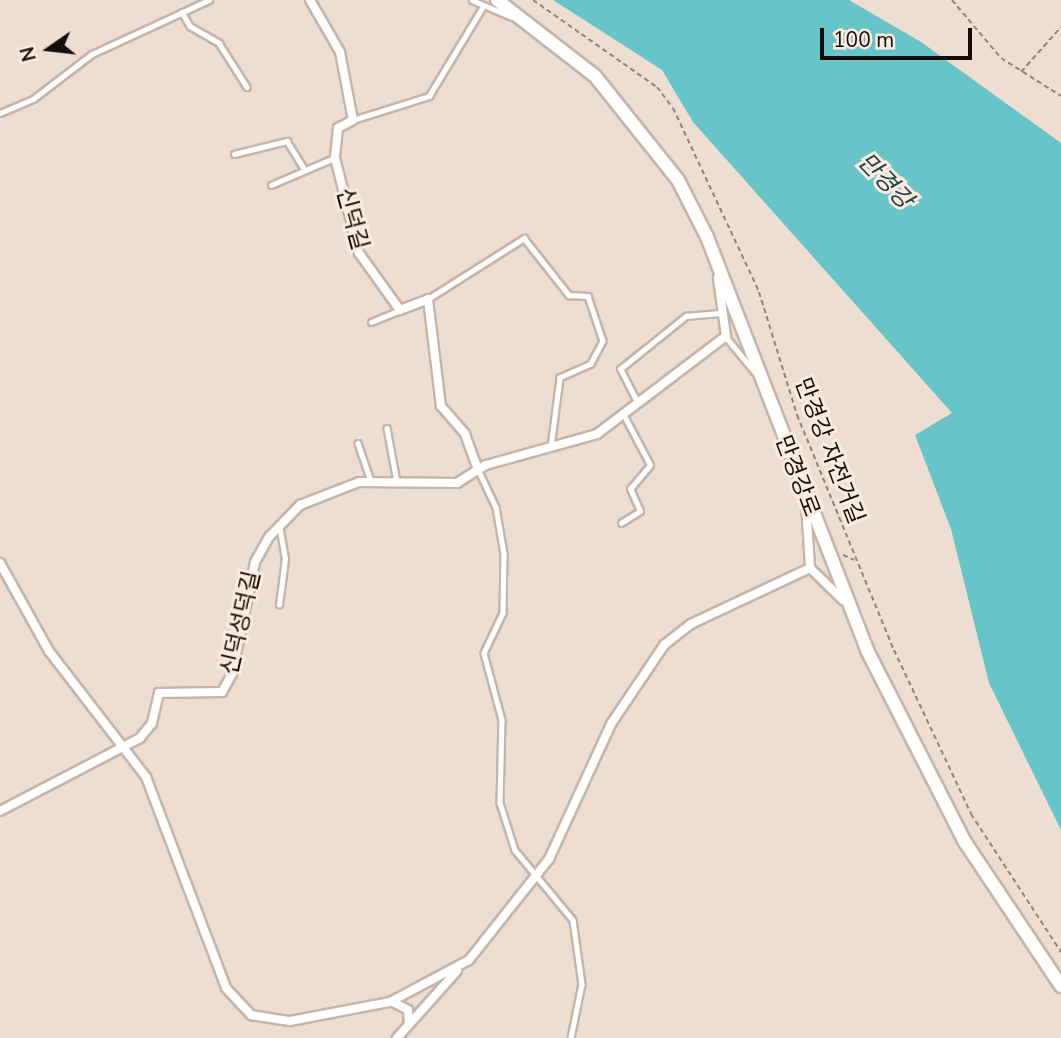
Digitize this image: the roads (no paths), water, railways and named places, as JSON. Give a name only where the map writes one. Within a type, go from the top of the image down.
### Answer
[{"type":"street","points":[[310,0],[336,38],[353,120]]},
{"type":"street","name":"만경강로","points":[[497,0],[523,16],[578,59],[646,135],[689,200],[717,265],[843,600],[965,842],[1061,986]]},
{"type":"street","name":"신덕길","points":[[353,120],[338,128],[335,158],[359,253],[400,310]]},
{"type":"street","points":[[717,265],[726,336]]},
{"type":"street","points":[[400,310],[428,299],[441,406],[465,435],[478,470]]},
{"type":"street","name":"신덕성덕길","points":[[0,811],[128,747],[148,731],[159,692],[215,695],[228,684],[255,562],[279,524],[327,491],[371,482],[457,483],[478,470],[597,434],[726,336]]},
{"type":"street","points":[[806,504],[810,568],[843,600]]},
{"type":"street","points":[[0,563],[49,652],[128,747],[162,812],[219,973],[243,1009],[290,1021],[390,1002],[469,960]]},
{"type":"street","points":[[397,1038],[469,960],[539,875],[611,724],[664,645],[691,624],[810,568]]},
{"type":"street","points":[[390,1002],[405,1006],[409,1024]]},
{"type":"lane","points":[[0,113],[33,99],[92,54],[209,0]]},
{"type":"lane","points":[[472,0],[482,8],[523,16]]},
{"type":"lane","points":[[353,120],[429,96],[482,8]]},
{"type":"lane","points":[[182,12],[190,26],[219,43],[247,87]]},
{"type":"lane","points":[[234,154],[287,141],[303,167]]},
{"type":"lane","points":[[271,185],[303,167],[335,158]]},
{"type":"lane","points":[[428,299],[524,238],[563,289],[588,296],[603,341],[591,364],[560,378],[551,447]]},
{"type":"lane","points":[[371,323],[400,310]]},
{"type":"lane","points":[[638,404],[620,369],[686,316],[723,313]]},
{"type":"lane","points":[[726,336],[761,380]]},
{"type":"lane","points":[[621,523],[640,511],[630,489],[650,465],[624,416]]},
{"type":"lane","points":[[387,428],[397,482]]},
{"type":"lane","points":[[358,443],[371,482]]},
{"type":"lane","points":[[478,470],[496,507],[504,554],[503,613],[484,653],[502,720],[500,803],[510,842],[570,912],[576,931],[582,984],[571,1038]]},
{"type":"lane","points":[[279,524],[285,559],[279,605]]},
{"type":"water","name":"만경강","points":[[553,0],[849,0],[921,42],[1061,143],[1061,830],[989,683],[951,529],[915,435],[952,413],[693,122],[662,70]]}]
